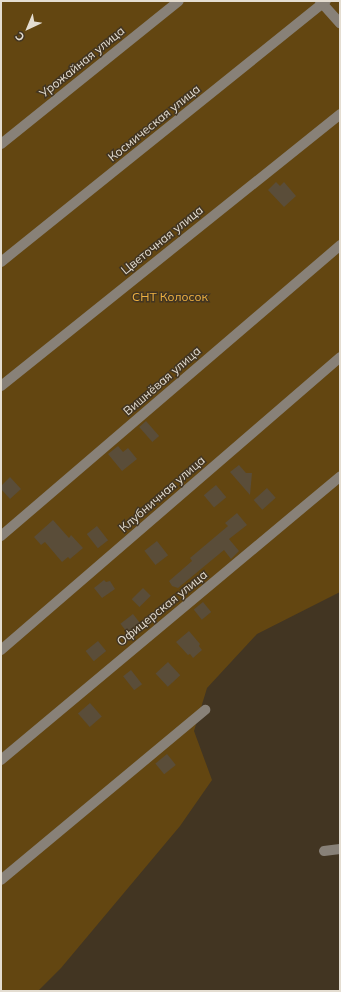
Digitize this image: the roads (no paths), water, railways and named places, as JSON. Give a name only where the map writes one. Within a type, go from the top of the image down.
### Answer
[{"type":"street","name":"Урожайная улица","points":[[1,144],[179,1]]},
{"type":"street","points":[[323,2],[340,23]]},
{"type":"street","name":"Космическая улица","points":[[1,262],[323,2]]},
{"type":"street","name":"Цветочная улица","points":[[1,386],[340,114]]},
{"type":"street","name":"Вишнёвая улица","points":[[1,536],[340,245]]},
{"type":"street","name":"Клубничная улица","points":[[1,650],[340,357]]},
{"type":"street","name":"Офицерская улица","points":[[1,760],[340,477]]},
{"type":"street","points":[[1,880],[205,710]]},
{"type":"street","points":[[324,851],[340,849]]},
{"type":"park label","name":"СНТ Колосок","points":[[170,297]]}]
